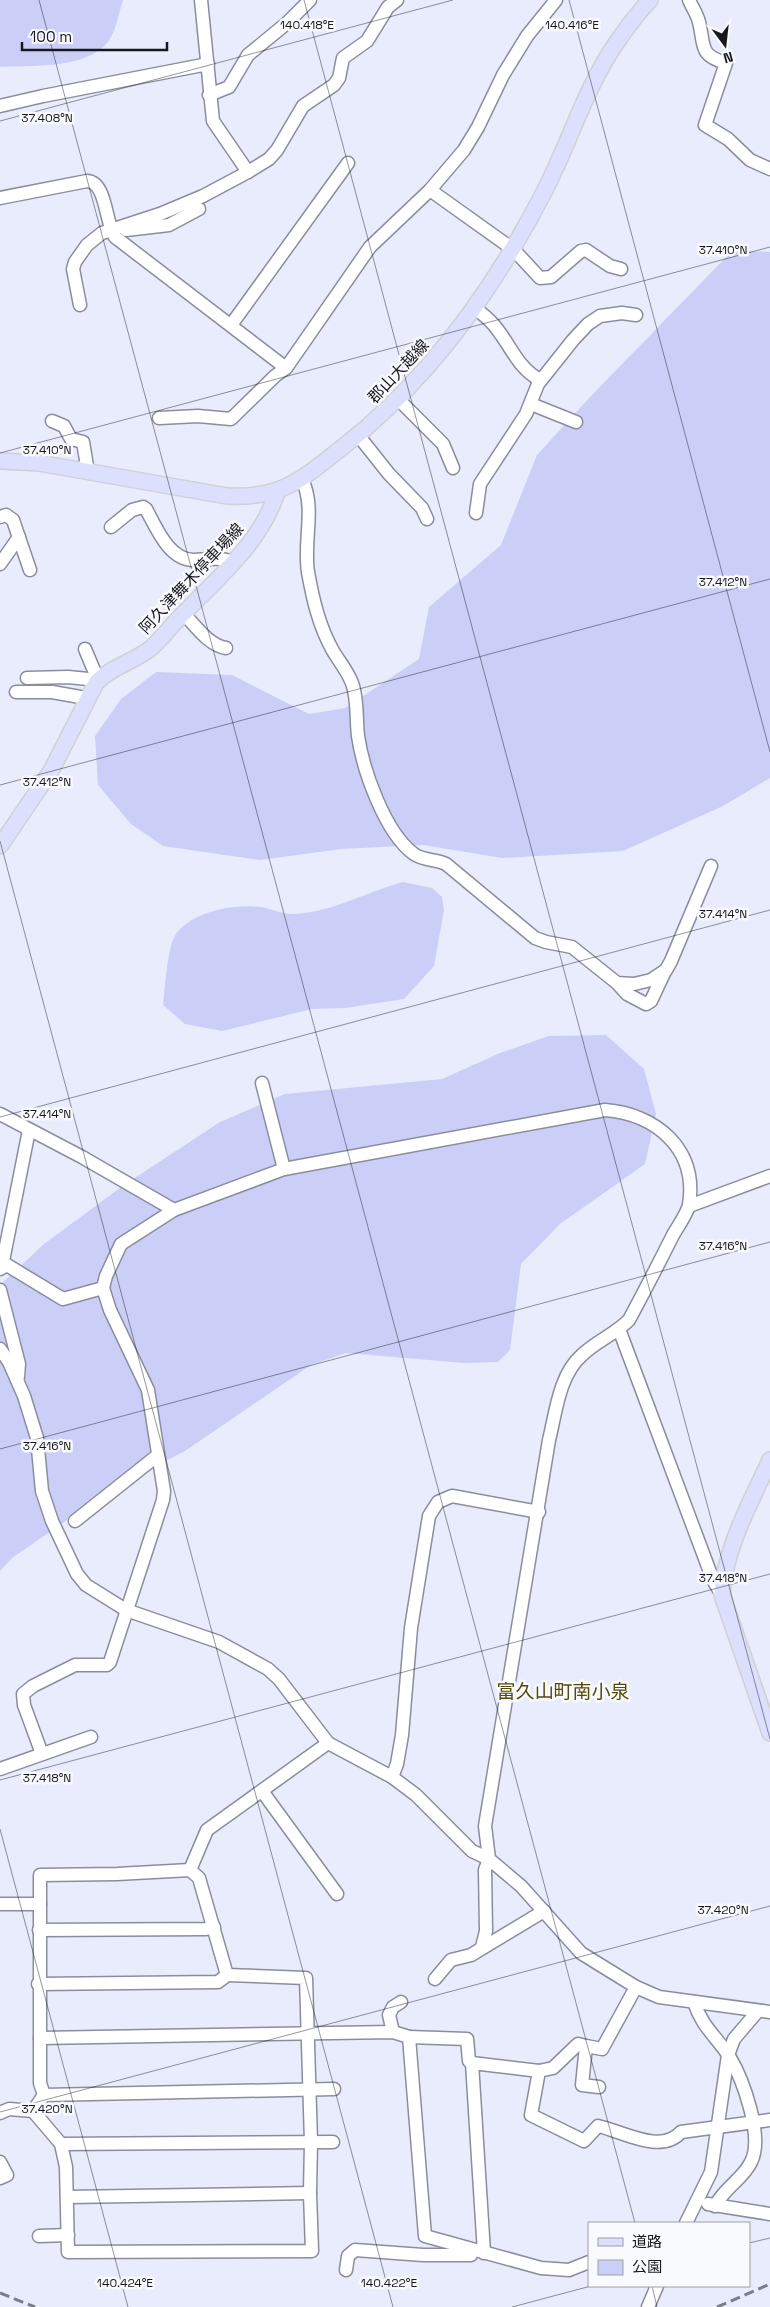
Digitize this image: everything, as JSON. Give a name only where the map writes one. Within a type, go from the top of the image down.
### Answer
[{"type":"main road","name":"郡山大越線","points":[[0,461],[39,464],[227,496],[252,497],[277,492],[302,479],[399,400],[436,360],[514,250],[545,190],[603,65],[616,42],[650,0]]},
{"type":"main road","name":"阿久津舞木停車場線","points":[[0,846],[51,771],[86,698],[98,680],[152,648],[255,536],[267,518],[277,492]]},
{"type":"main road","points":[[770,1460],[738,1531],[723,1580],[722,1595],[770,1733]]},
{"type":"street","points":[[201,0],[213,121],[248,172]]},
{"type":"street","points":[[209,95],[229,87],[248,55],[287,23],[310,0]]},
{"type":"street","points":[[80,305],[73,269],[75,262],[87,245],[102,233],[160,214],[203,196],[269,159],[277,150],[303,106],[334,85],[339,78],[343,58],[367,41],[388,7],[397,0]]},
{"type":"street","points":[[159,418],[198,416],[231,419],[275,376],[286,368],[370,247],[430,190],[464,150],[478,127],[508,67],[527,36],[556,0]]},
{"type":"street","points":[[689,0],[699,22],[704,51],[709,57],[726,63],[705,125],[728,139],[750,160],[770,169]]},
{"type":"street","points":[[0,106],[208,64]]},
{"type":"street","points":[[231,325],[348,163]]},
{"type":"street","points":[[0,198],[91,181],[100,189],[110,230],[115,237],[286,368]]},
{"type":"street","points":[[430,190],[462,211],[514,250],[543,278],[551,277],[581,251],[586,250],[610,266],[621,269]]},
{"type":"street","points":[[110,230],[139,230],[169,225],[199,209]]},
{"type":"street","points":[[474,306],[497,328],[520,366],[540,380]]},
{"type":"street","points":[[476,513],[480,484],[531,404],[540,380],[593,319],[612,314],[636,315]]},
{"type":"street","points":[[399,400],[443,444],[453,468]]},
{"type":"street","points":[[531,404],[576,422]]},
{"type":"street","points":[[52,421],[64,426],[72,440],[83,442],[88,472]]},
{"type":"street","points":[[358,435],[389,474],[422,508],[428,519]]},
{"type":"street","points":[[302,479],[310,511],[306,547],[313,599],[332,649],[352,682],[359,738],[365,765],[385,816],[415,855],[446,864],[535,938],[572,947],[617,983],[627,994],[646,1004],[651,1000],[666,970],[712,866]]},
{"type":"street","points":[[111,527],[132,510],[143,507],[146,509],[165,543],[176,553],[192,560],[223,558],[233,562]]},
{"type":"street","points":[[0,517],[10,517],[30,570]]},
{"type":"street","points":[[0,564],[19,537]]},
{"type":"street","points":[[183,613],[210,642],[216,646],[226,648]]},
{"type":"street","points":[[26,678],[68,677],[98,680],[85,649]]},
{"type":"street","points":[[16,692],[52,692],[86,698]]},
{"type":"street","points":[[617,983],[643,982],[660,975],[666,970]]},
{"type":"street","points":[[262,1082],[284,1169]]},
{"type":"street","points":[[42,1754],[24,1705],[23,1694],[33,1686],[75,1665],[107,1664],[163,1500],[164,1491],[148,1390],[110,1310],[103,1288],[106,1276],[122,1244],[174,1210],[284,1169],[605,1110],[622,1111],[644,1119],[670,1139],[685,1158],[689,1206],[629,1320],[582,1355],[568,1374],[560,1394],[549,1440],[539,1512],[485,1826],[489,1859],[485,1870],[486,1931],[482,1947]]},
{"type":"street","points":[[0,1114],[82,1157],[174,1210]]},
{"type":"street","points":[[1,1268],[29,1130]]},
{"type":"street","points":[[689,1206],[770,1176]]},
{"type":"street","points":[[1,1268],[7,1265],[63,1299],[103,1288]]},
{"type":"street","points":[[0,1290],[19,1364],[18,1381]]},
{"type":"street","points":[[619,1329],[713,1580],[722,1595]]},
{"type":"street","points":[[0,1349],[18,1381],[37,1438],[42,1491],[52,1521],[77,1574],[86,1585],[126,1610],[219,1642],[256,1660],[279,1679],[328,1743],[392,1777],[416,1795],[472,1850],[489,1859],[521,1886],[581,1953],[636,1987],[659,1998],[764,2012]]},
{"type":"street","points":[[75,1521],[158,1456]]},
{"type":"street","points":[[392,1777],[397,1764],[402,1735],[411,1628],[424,1543],[432,1510],[442,1498],[452,1496],[539,1512]]},
{"type":"street","points":[[0,1769],[91,1737]]},
{"type":"street","points":[[190,1870],[207,1830],[328,1743]]},
{"type":"street","points":[[262,1791],[337,1894]]},
{"type":"street","points":[[44,2095],[40,2084],[38,1984],[40,1875],[117,1874],[190,1870],[199,1878],[227,1975]]},
{"type":"street","points":[[0,1904],[40,1904]]},
{"type":"street","points":[[435,1979],[451,1960],[463,1958],[544,1911]]},
{"type":"street","points":[[39,1930],[206,1929],[214,1927]]},
{"type":"street","points":[[0,2113],[9,2109],[33,2112],[61,2144],[66,2167],[68,2197],[68,2252],[312,2251],[310,2193],[312,2142],[306,1978],[227,1975],[218,1982],[38,1984]]},
{"type":"street","points":[[472,2062],[539,2071],[553,2068],[578,2044],[602,2049],[636,1987]]},
{"type":"street","points":[[393,2032],[389,2015],[393,2007],[401,2002]]},
{"type":"street","points":[[694,2002],[700,2019],[728,2054],[742,2086],[752,2121],[755,2142],[753,2160],[746,2172],[722,2192],[715,2206]]},
{"type":"street","points":[[687,2222],[711,2172],[728,2054],[734,2039],[764,2012]]},
{"type":"street","points":[[40,2038],[309,2035],[393,2032],[410,2037],[467,2038],[469,2060],[472,2062],[480,2252]]},
{"type":"street","points":[[410,2037],[424,2234],[428,2238],[480,2252],[560,2270],[577,2268],[588,2262]]},
{"type":"street","points":[[586,2046],[582,2085],[599,2087]]},
{"type":"street","points":[[539,2071],[531,2115],[584,2142],[598,2126],[640,2139],[662,2142],[676,2137],[681,2132],[770,2120]]},
{"type":"street","points":[[44,2095],[334,2089]]},
{"type":"street","points":[[33,2112],[44,2095]]},
{"type":"street","points":[[61,2144],[333,2142]]},
{"type":"street","points":[[0,2162],[7,2175],[0,2178]]},
{"type":"street","points":[[68,2197],[310,2193]]},
{"type":"street","points":[[698,2200],[715,2206],[770,2214]]},
{"type":"street","points":[[39,2236],[68,2235]]},
{"type":"street","points":[[346,2270],[348,2256],[355,2250],[423,2255],[471,2255],[480,2252]]},
{"type":"street","points":[[648,2307],[658,2287]]},
{"type":"green space","points":[[0,0],[123,0],[111,37],[102,48],[91,55],[61,64],[0,67]]},
{"type":"green space","points":[[733,250],[770,252],[770,778],[723,806],[623,851],[502,858],[423,845],[341,849],[260,860],[163,846],[131,824],[98,785],[95,736],[121,699],[156,672],[232,675],[309,714],[345,708],[419,659],[429,607],[501,545],[537,455],[591,396]]},
{"type":"green space","points":[[403,882],[432,888],[442,897],[444,910],[434,966],[404,999],[345,1008],[312,1009],[222,1031],[185,1024],[163,1005],[170,948],[176,934],[183,926],[193,920],[226,908],[250,906],[290,914],[322,910]]},
{"type":"green space","points":[[606,1035],[644,1069],[656,1114],[645,1164],[560,1224],[521,1264],[510,1350],[498,1362],[464,1363],[346,1353],[311,1365],[185,1451],[115,1487],[12,1558],[0,1571],[0,1285],[44,1244],[124,1185],[220,1122],[285,1094],[442,1079],[500,1053],[549,1036]]},
{"type":"railway","points":[[717,2307],[770,2284]]},
{"type":"railway","points":[[0,2293],[35,2307]]},
{"type":"district","name":"富久山町南小泉","points":[[563,1691]]}]
